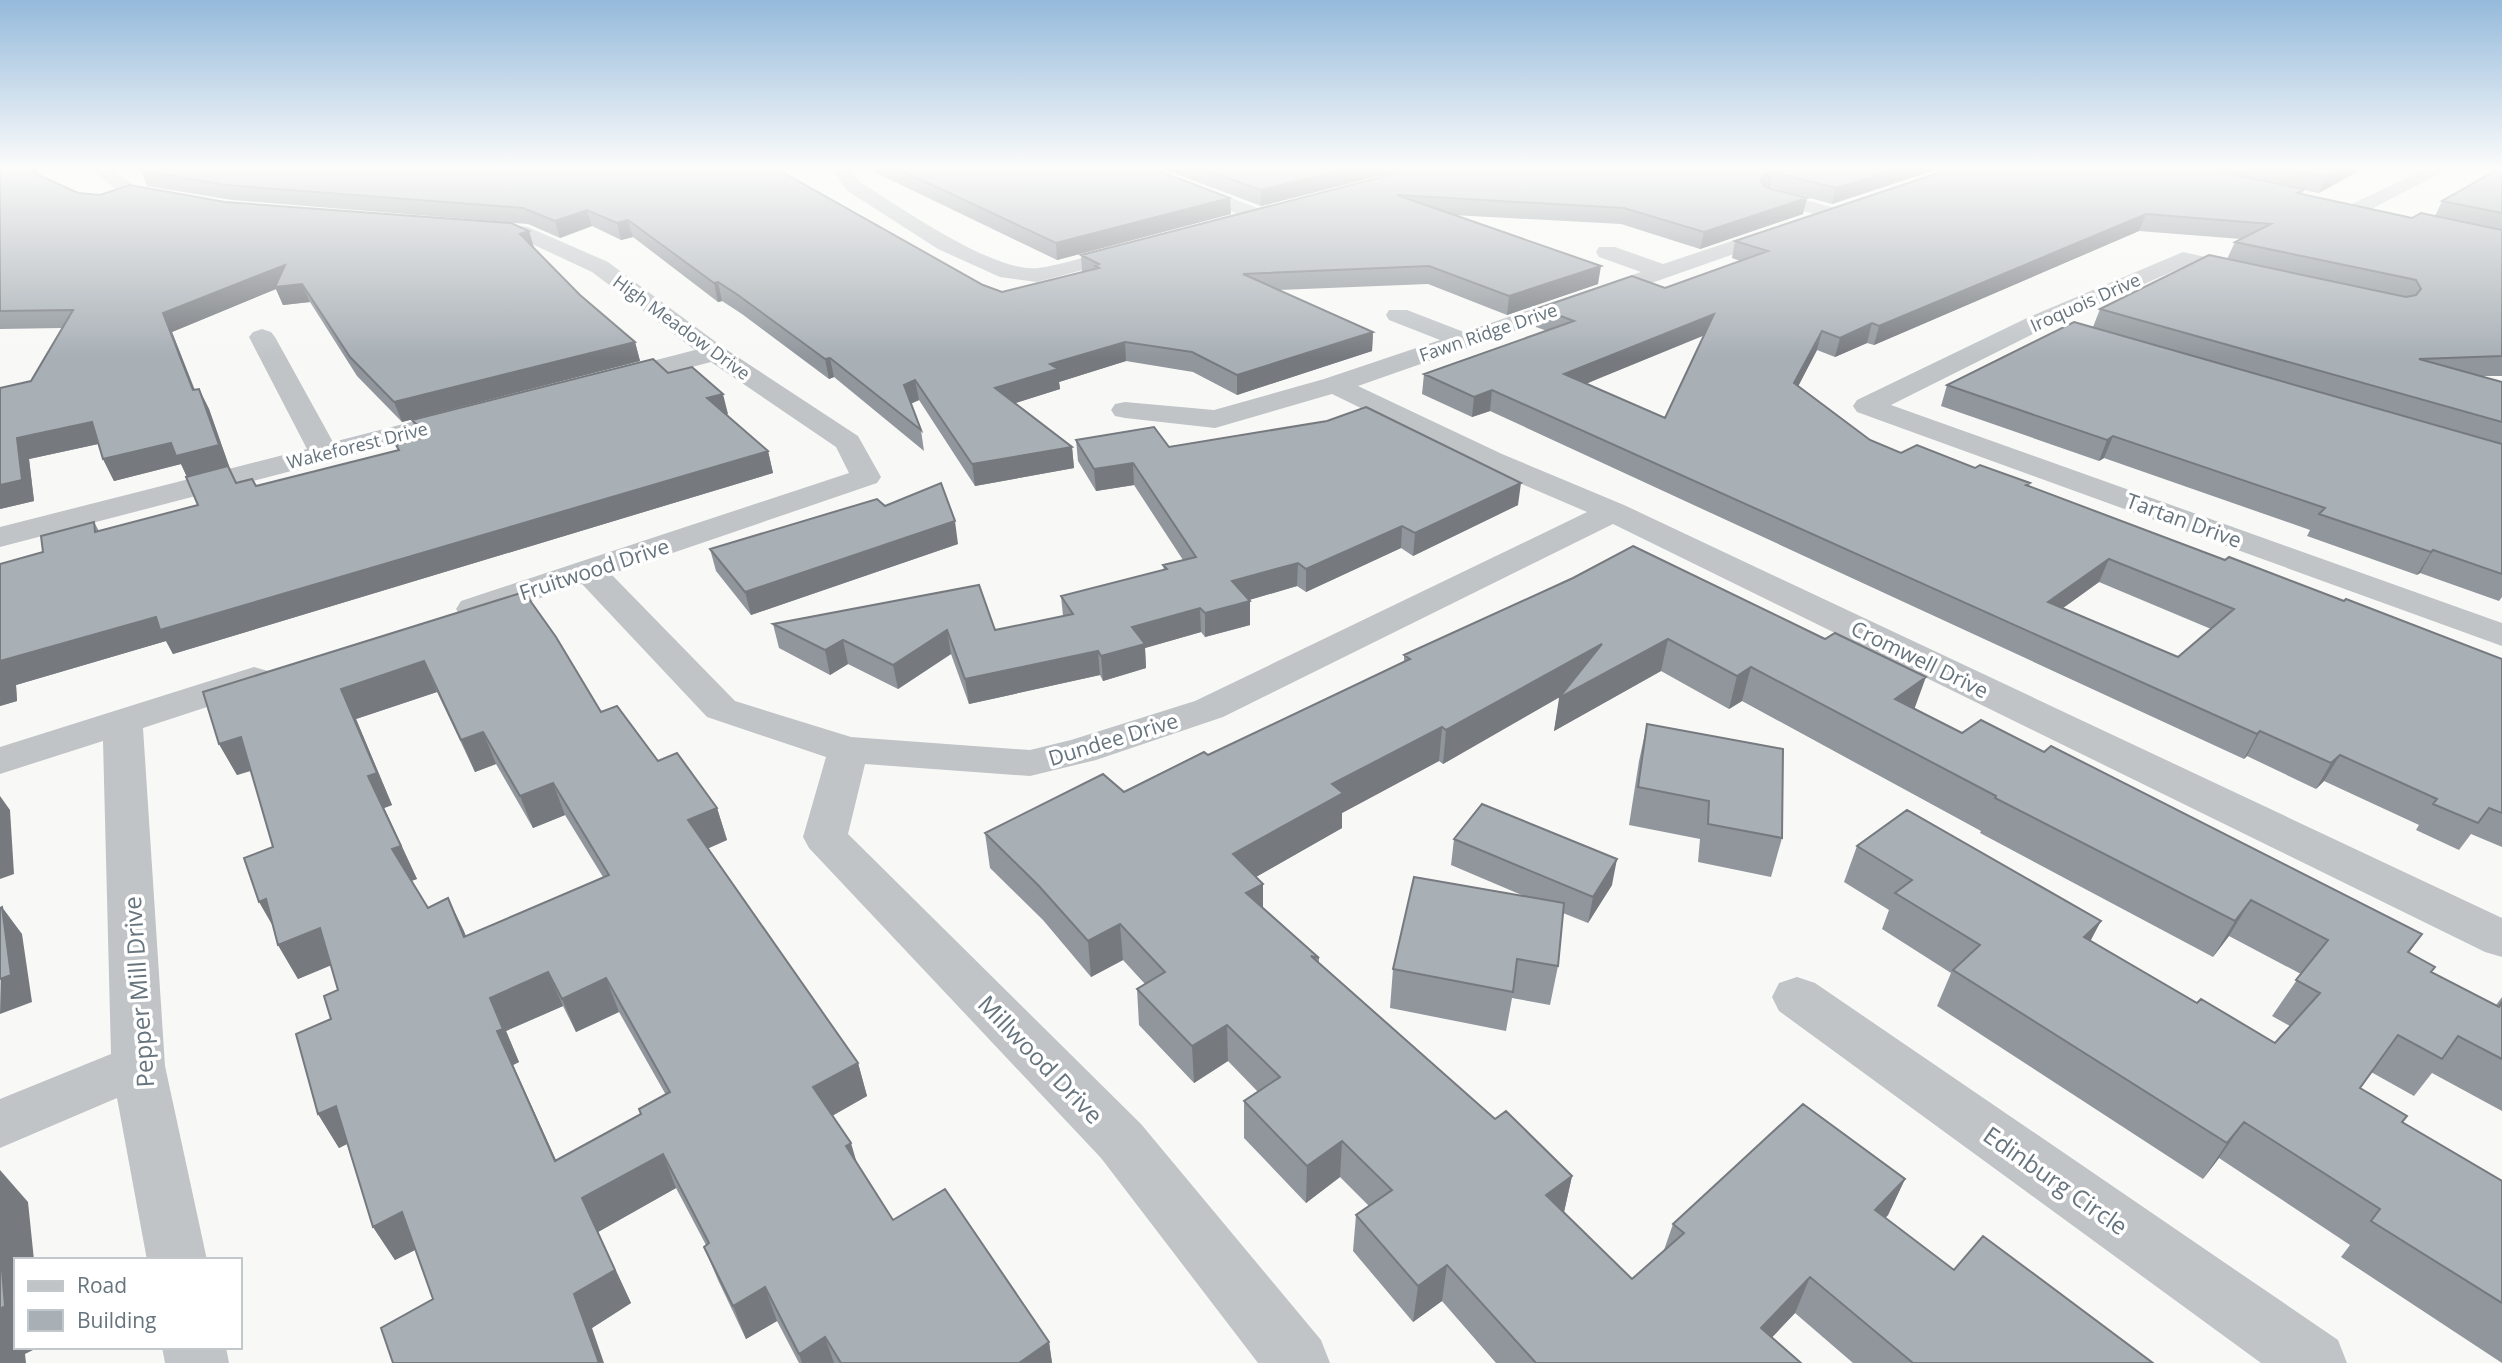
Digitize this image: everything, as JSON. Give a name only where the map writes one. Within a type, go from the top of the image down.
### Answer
[{"type":"street","name":"High Meadow Drive","points":[[522,232],[600,267],[715,353],[848,442],[866,477]]},
{"type":"street","points":[[926,232],[946,244],[1008,272],[1037,275],[1156,244]]},
{"type":"street","name":"Fawn Ridge Drive","points":[[1125,410],[1215,419],[1334,385],[1779,232]]},
{"type":"street","points":[[1607,252],[1663,272]]},
{"type":"street","name":"Iroquois Drive","points":[[1867,406],[2038,322],[2183,259],[2277,280]]},
{"type":"street","points":[[1398,315],[1463,340]]},
{"type":"street","points":[[2038,322],[2078,334]]},
{"type":"street","points":[[262,337],[325,454]]},
{"type":"street","points":[[580,388],[715,353]]},
{"type":"street","name":"Cromwell Drive","points":[[1334,385],[1491,460],[1613,512],[2502,939]]},
{"type":"street","name":"Tartan Drive","points":[[1867,406],[2502,635]]},
{"type":"street","name":"Wakeforest Drive","points":[[0,537],[500,409]]},
{"type":"street","name":"Fruitwood Drive","points":[[442,619],[589,572],[866,477]]},
{"type":"street","name":"Dundee Drive","points":[[589,572],[721,709],[848,750],[1030,763],[1081,751],[1209,709],[1613,512]]},
{"type":"street","points":[[0,761],[282,670]]},
{"type":"street","name":"Pepper Mill Drive","points":[[123,722],[138,1066],[177,1258]]},
{"type":"street","name":"Millwood Drive","points":[[848,750],[825,837],[1121,1141],[1298,1363]]},
{"type":"street","name":"Edinburg Circle","points":[[1797,997],[2315,1363]]},
{"type":"street","points":[[0,1124],[138,1066]]},
{"type":"building","points":[[0,232],[527,232],[520,234],[580,295],[635,342],[394,402],[350,357],[302,284],[275,287],[285,265],[163,313],[193,390],[199,389],[219,445],[176,456],[171,443],[103,459],[92,422],[17,438],[22,480],[0,485],[0,388],[31,381],[73,310],[0,311]]},
{"type":"building","points":[[644,232],[888,232],[983,285],[1002,292],[1099,268],[1095,266],[1099,264],[1081,255],[1171,232],[1502,232],[1601,266],[1509,296],[1429,266],[1243,274],[1373,332],[1237,375],[1192,352],[1125,342],[1050,364],[1058,369],[995,388],[1072,447],[972,464],[915,380],[904,385],[921,430],[830,358],[825,359],[738,295],[718,282],[714,283]]},
{"type":"building","points":[[1032,232],[1100,232],[1056,243]]},
{"type":"building","points":[[1763,232],[2104,232],[1879,326],[1872,323],[1840,338],[1822,331],[1794,383],[1870,440],[1901,453],[1917,445],[1975,468],[1980,465],[2225,560],[2229,557],[2502,659],[2502,813],[2489,808],[2478,823],[2433,804],[2437,799],[2340,755],[2331,763],[2260,731],[2257,734],[1492,390],[1474,397],[1424,374],[1574,321],[1539,308],[1632,276],[1665,288],[1768,251],[1735,241]],"holes":[[[1714,314],[1665,418],[1564,374]],[[2109,559],[2234,609],[2178,657],[2048,602]]]},
{"type":"building","points":[[2256,232],[2502,232],[2502,356],[2419,359],[2502,382],[2502,422],[2100,309],[2209,255],[2406,297],[2416,295],[2421,289],[2416,280],[2235,242]]},
{"type":"building","points":[[2074,322],[2502,444],[2502,574],[2319,514],[2325,508],[2113,436],[2107,440],[1947,385]]},
{"type":"building","points":[[653,359],[668,373],[692,367],[723,394],[707,398],[768,451],[160,630],[156,617],[0,661],[0,564],[43,552],[41,536],[94,522],[95,532],[198,505],[186,477],[228,466],[236,483],[252,479],[256,486],[399,450],[396,445],[428,436],[412,420]]},
{"type":"building","points":[[1366,407],[1521,483],[1415,533],[1402,526],[1306,569],[1298,563],[1232,581],[1250,601],[1205,613],[1200,608],[1132,627],[1145,644],[1101,656],[1098,651],[965,679],[947,630],[893,665],[843,640],[825,650],[773,624],[979,585],[995,630],[1073,614],[1061,596],[1167,569],[1163,565],[1196,557],[1133,463],[1094,469],[1076,440],[1154,427],[1169,447],[1327,421]]},
{"type":"building","points":[[941,483],[955,521],[745,592],[710,549],[877,499],[885,506]]},
{"type":"building","points":[[1633,546],[1825,639],[1835,633],[1926,677],[1895,699],[1962,733],[1981,720],[2044,752],[2051,746],[2422,934],[2408,952],[2435,967],[2431,972],[2499,1007],[2502,1002],[2502,1059],[2458,1036],[2442,1059],[2398,1035],[2360,1088],[2407,1116],[2402,1122],[2502,1181],[2502,1303],[2371,1221],[2380,1209],[2244,1122],[2227,1143],[1953,970],[1980,945],[1895,893],[1912,880],[1857,846],[1907,810],[2101,921],[2084,937],[2197,1003],[2201,999],[2275,1043],[2320,993],[2296,980],[2328,940],[2251,900],[2235,921],[1995,798],[1996,796],[1751,667],[1737,676],[1668,639],[1559,698],[1602,644],[1446,730],[1442,727],[1332,784],[1343,793],[1233,854],[1263,884],[1246,893],[1319,958],[1311,956],[1495,1119],[1506,1111],[1572,1176],[1546,1195],[1632,1279],[1684,1233],[1673,1224],[1803,1104],[1905,1179],[1875,1210],[1954,1270],[1983,1236],[2153,1363],[1913,1363],[1810,1277],[1761,1328],[1801,1363],[1536,1363],[1447,1265],[1418,1286],[1356,1215],[1392,1190],[1342,1141],[1307,1166],[1244,1101],[1280,1077],[1227,1025],[1192,1046],[1137,989],[1165,972],[1120,924],[1088,941],[1038,885],[985,833],[1103,774],[1124,792],[1204,752],[1208,755],[1410,659],[1404,655],[1573,578]]},
{"type":"building","points":[[524,592],[556,637],[601,712],[617,706],[658,761],[677,753],[717,808],[688,820],[858,1063],[813,1087],[851,1143],[846,1146],[893,1220],[945,1189],[1049,1342],[1019,1363],[841,1363],[825,1337],[799,1354],[765,1287],[733,1306],[704,1247],[709,1243],[663,1154],[582,1198],[615,1270],[574,1294],[599,1363],[393,1363],[381,1328],[433,1299],[402,1212],[373,1227],[336,1106],[318,1114],[296,1034],[331,1019],[324,996],[338,990],[320,928],[278,945],[266,899],[259,902],[244,858],[273,847],[241,737],[219,744],[203,692]],"holes":[[[424,661],[461,740],[483,732],[520,796],[553,783],[609,875],[464,937],[448,898],[428,908],[392,849],[401,846],[368,776],[377,773],[341,689]],[[548,972],[562,999],[606,978],[670,1092],[639,1109],[641,1114],[555,1161],[497,1031],[503,1029],[490,998]]]},
{"type":"building","points":[[1647,724],[1783,749],[1782,838],[1708,824],[1709,801],[1638,787]]},
{"type":"building","points":[[1482,804],[1617,859],[1593,897],[1454,839]]},
{"type":"building","points":[[1414,877],[1564,903],[1558,966],[1517,959],[1513,992],[1393,969]]},
{"type":"building","points":[[2,907],[11,975],[0,979],[0,908]]},
{"type":"building","points":[[0,1246],[5,1306],[0,1309]]}]
